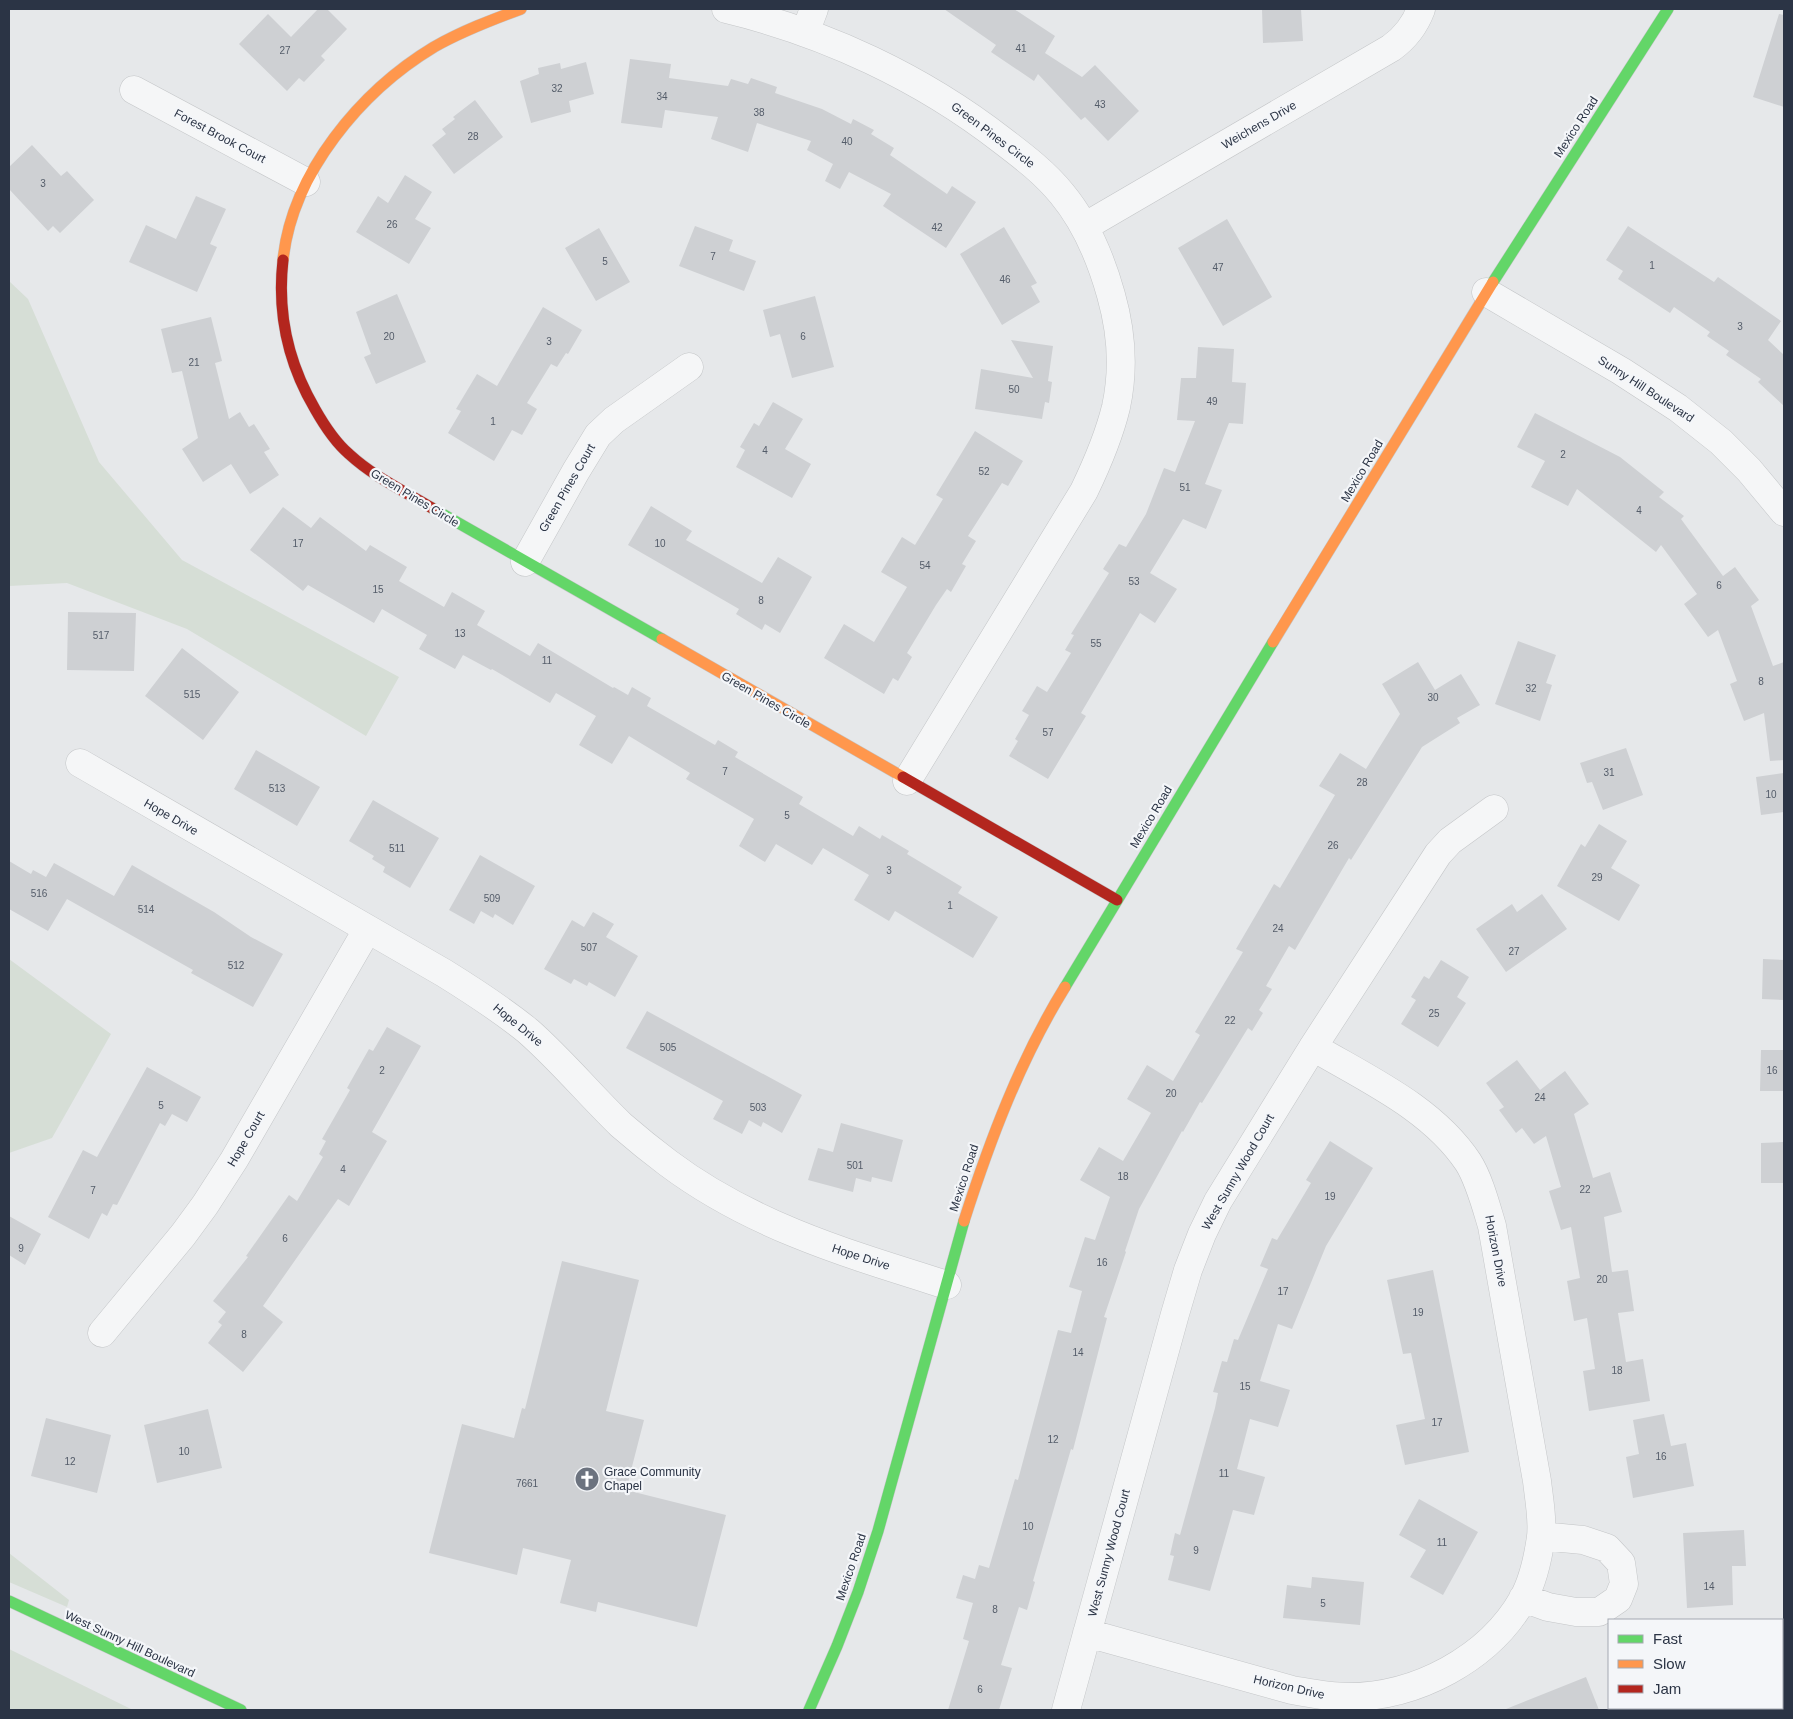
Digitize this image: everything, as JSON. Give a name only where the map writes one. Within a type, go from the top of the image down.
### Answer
[{"type":"main road","name":"Green Pines Circle","points":[[521,9],[480,24],[446,40],[408,65],[373,96],[342,130],[318,161],[306,182],[299,197],[284,244],[280,288],[283,324],[294,366],[313,408],[339,444],[372,474],[1117,900]]},
{"type":"main road","name":"Mexico Road","points":[[809,1710],[858,1592],[878,1531],[963,1224],[986,1153],[1045,1019],[1486,292],[1668,9]]},
{"type":"main road","name":"West Sunny Hill Boulevard","points":[[9,1601],[241,1710]]},
{"type":"street","name":"Green Pines Circle","points":[[726,9],[809,21],[958,108],[1031,162],[1062,194],[1084,226],[1105,272],[1117,316],[1121,360],[1116,406],[1104,448],[1084,491],[907,781]]},
{"type":"street","name":"Weichens Drive","points":[[1084,226],[1391,48],[1402,40],[1421,9]]},
{"type":"street","name":"Forest Brook Court","points":[[134,90],[306,182]]},
{"type":"street","name":"Sunny Hill Boulevard","points":[[1486,292],[1621,371],[1678,408],[1721,442],[1749,470],[1784,512]]},
{"type":"street","name":"Green Pines Court","points":[[525,562],[598,435],[614,420],[689,367]]},
{"type":"street","name":"Hope Drive","points":[[80,763],[444,973],[495,1005],[528,1031],[557,1058],[622,1125],[667,1162],[698,1184],[757,1217],[793,1234],[947,1285]]},
{"type":"street","name":"West Sunny Wood Court","points":[[1066,1710],[1175,1314],[1188,1270],[1202,1234],[1218,1201],[1313,1047],[1438,854],[1450,841],[1494,809]]},
{"type":"street","name":"Hope Court","points":[[102,1333],[183,1235],[210,1198],[234,1160],[367,930]]},
{"type":"street","name":"Horizon Drive","points":[[1087,1632],[1292,1690],[1322,1696],[1350,1697],[1383,1693],[1414,1686],[1439,1675],[1468,1658],[1496,1636],[1508,1622],[1523,1598],[1533,1575],[1541,1536],[1537,1481],[1492,1226],[1469,1163],[1451,1139],[1432,1121],[1408,1104],[1313,1047]]},
{"type":"street","points":[[1523,1598],[1548,1607],[1576,1612],[1599,1612],[1618,1599],[1624,1584],[1621,1564],[1607,1548],[1583,1540],[1541,1536]]},
{"type":"shaded area","points":[[9,281],[28,299],[99,462],[182,560],[399,677],[366,736],[187,629],[67,583],[9,586]]},
{"type":"shaded area","points":[[9,959],[111,1034],[52,1138],[9,1153]]},
{"type":"shaded area","points":[[9,1553],[69,1600],[67,1607],[9,1582]]},
{"type":"shaded area","points":[[9,1649],[133,1710],[9,1710]]},
{"type":"building","points":[[318,9],[327,9],[347,29],[321,56],[325,60],[304,82],[299,78],[287,91],[239,44],[268,14],[291,37]]},
{"type":"building","points":[[944,9],[1014,9],[1055,36],[1045,53],[1082,77],[1095,65],[1139,111],[1108,141],[1085,117],[1081,120],[1038,74],[1034,81],[991,52],[996,45]]},
{"type":"building","points":[[1262,9],[1301,9],[1303,41],[1263,43]]},
{"type":"building","points":[[1779,14],[1784,15],[1784,107],[1753,97]]},
{"type":"building","points":[[630,59],[671,64],[669,78],[728,86],[731,79],[748,84],[751,78],[777,87],[775,93],[822,109],[851,124],[853,119],[874,130],[871,134],[894,148],[890,155],[947,194],[952,186],[976,202],[946,248],[883,206],[891,194],[849,172],[840,189],[825,181],[833,164],[807,150],[811,141],[757,123],[748,152],[711,139],[718,117],[665,110],[662,128],[621,123]]},
{"type":"building","points":[[586,62],[594,94],[569,101],[571,112],[531,123],[520,81],[539,74],[538,68],[560,63],[561,69]]},
{"type":"building","points":[[475,100],[503,137],[454,174],[432,145],[446,134],[442,129],[455,119],[453,117]]},
{"type":"building","points":[[32,145],[61,176],[67,171],[94,200],[60,233],[53,226],[48,231],[9,189],[9,167]]},
{"type":"building","points":[[405,175],[432,192],[415,219],[431,228],[409,264],[356,232],[378,196],[388,203]]},
{"type":"building","points":[[196,196],[226,209],[210,244],[217,247],[197,292],[129,262],[146,225],[176,239]]},
{"type":"building","points":[[1227,219],[1272,297],[1223,326],[1178,248]]},
{"type":"building","points":[[695,226],[733,240],[729,251],[756,261],[744,291],[679,266]]},
{"type":"building","points":[[1628,226],[1714,282],[1718,277],[1781,321],[1768,340],[1784,355],[1784,406],[1758,382],[1761,379],[1726,355],[1729,351],[1707,336],[1710,332],[1674,307],[1670,313],[1618,279],[1623,271],[1606,260]]},
{"type":"building","points":[[1004,227],[1037,283],[1031,286],[1040,302],[1002,325],[960,254]]},
{"type":"building","points":[[599,228],[630,282],[596,301],[565,248]]},
{"type":"building","points":[[397,294],[426,362],[376,384],[364,357],[371,354],[356,312]]},
{"type":"building","points":[[815,296],[834,367],[792,378],[780,334],[770,337],[763,310]]},
{"type":"building","points":[[543,307],[582,330],[568,354],[566,353],[557,367],[551,364],[527,403],[537,409],[522,435],[512,430],[494,461],[448,433],[461,411],[456,409],[477,374],[497,386]]},
{"type":"building","points":[[211,317],[222,361],[215,363],[229,419],[240,412],[249,427],[254,424],[270,449],[264,452],[279,475],[250,494],[231,464],[203,482],[182,449],[198,438],[182,371],[172,373],[161,329]]},
{"type":"building","points":[[1011,340],[1053,346],[1048,381],[1052,382],[1049,403],[1045,402],[1042,419],[975,409],[981,369],[1033,378]]},
{"type":"building","points":[[1198,347],[1234,349],[1232,382],[1246,383],[1243,424],[1229,423],[1205,484],[1222,490],[1206,529],[1183,519],[1150,573],[1177,589],[1155,623],[1140,613],[1081,713],[1086,716],[1048,779],[1009,756],[1018,741],[1015,739],[1029,715],[1022,711],[1037,686],[1047,692],[1071,653],[1065,650],[1074,635],[1071,634],[1109,573],[1103,569],[1119,544],[1126,547],[1146,514],[1164,468],[1175,472],[1195,421],[1177,420],[1181,378],[1196,378]]},
{"type":"building","points":[[773,402],[803,419],[785,449],[811,464],[792,498],[736,467],[745,450],[740,447],[754,423],[759,426]]},
{"type":"building","points":[[1535,413],[1620,457],[1664,492],[1659,497],[1684,516],[1681,519],[1723,576],[1735,567],[1759,600],[1751,606],[1773,666],[1784,662],[1784,760],[1770,761],[1764,713],[1744,721],[1730,684],[1737,681],[1718,630],[1708,637],[1684,604],[1697,594],[1661,545],[1656,552],[1577,489],[1568,506],[1531,487],[1545,461],[1517,447]]},
{"type":"building","points":[[975,431],[1023,461],[1008,486],[1002,483],[968,536],[976,541],[962,564],[966,566],[951,592],[947,589],[936,605],[907,653],[912,657],[898,681],[893,678],[884,694],[824,658],[844,624],[874,642],[907,587],[881,572],[902,537],[915,545],[943,499],[936,495]]},
{"type":"building","points":[[651,506],[692,531],[686,540],[762,583],[778,557],[812,577],[780,633],[765,624],[762,630],[736,614],[739,609],[628,545]]},
{"type":"building","points":[[283,507],[311,528],[320,517],[366,551],[370,545],[407,567],[399,581],[444,607],[452,592],[485,611],[477,625],[530,656],[538,643],[613,688],[628,695],[632,687],[651,698],[647,706],[715,745],[718,740],[738,752],[735,757],[803,797],[799,804],[853,836],[859,826],[880,839],[882,835],[909,851],[907,854],[962,887],[958,893],[998,917],[973,958],[895,911],[889,921],[854,900],[869,875],[823,848],[812,865],[776,844],[765,862],[739,846],[754,819],[686,779],[690,773],[629,736],[612,764],[579,745],[596,716],[556,693],[550,703],[492,669],[463,655],[455,669],[419,649],[427,635],[382,609],[374,623],[308,585],[303,591],[250,550]]},
{"type":"building","points":[[68,612],[136,613],[134,671],[67,670]]},
{"type":"building","points":[[1518,641],[1556,655],[1546,683],[1552,685],[1540,721],[1495,704]]},
{"type":"building","points":[[182,648],[239,692],[203,740],[145,696]]},
{"type":"building","points":[[1418,662],[1435,690],[1461,674],[1480,705],[1457,718],[1460,723],[1422,747],[1351,860],[1349,858],[1295,950],[1289,946],[1266,986],[1272,989],[1259,1010],[1263,1013],[1252,1031],[1248,1028],[1202,1103],[1200,1102],[1139,1209],[1104,1317],[1107,1318],[1073,1450],[1071,1449],[1033,1581],[1035,1582],[1027,1610],[1019,1607],[1001,1665],[1012,1668],[999,1710],[948,1710],[969,1641],[963,1639],[973,1603],[956,1598],[963,1575],[975,1579],[979,1565],[989,1568],[1015,1479],[1018,1480],[1058,1330],[1071,1333],[1082,1291],[1069,1287],[1085,1237],[1095,1240],[1110,1197],[1080,1180],[1099,1147],[1123,1161],[1151,1113],[1127,1099],[1147,1065],[1173,1081],[1200,1035],[1195,1032],[1243,952],[1236,949],[1274,884],[1280,888],[1335,795],[1319,786],[1340,753],[1366,769],[1400,714],[1382,684]]},
{"type":"building","points":[[1626,748],[1643,795],[1603,810],[1592,782],[1587,783],[1580,763]]},
{"type":"building","points":[[256,750],[320,787],[297,826],[234,789]]},
{"type":"building","points":[[1784,773],[1784,812],[1761,815],[1756,777]]},
{"type":"building","points":[[373,800],[439,838],[410,888],[383,872],[385,867],[372,859],[374,856],[349,841]]},
{"type":"building","points":[[1599,824],[1627,841],[1611,868],[1640,885],[1619,921],[1557,886],[1581,844],[1585,847]]},
{"type":"building","points":[[480,855],[535,886],[513,925],[495,914],[493,918],[481,911],[474,924],[449,910]]},
{"type":"building","points":[[9,861],[31,874],[33,870],[46,877],[54,863],[114,896],[132,865],[214,912],[251,937],[283,954],[253,1007],[191,973],[193,970],[67,899],[48,931],[9,909]]},
{"type":"building","points":[[1542,894],[1567,929],[1506,972],[1476,929],[1512,904],[1517,912]]},
{"type":"building","points":[[593,912],[614,924],[606,937],[638,956],[615,997],[589,982],[587,986],[574,979],[571,984],[544,969],[572,920],[584,927]]},
{"type":"building","points":[[1763,959],[1784,960],[1784,1000],[1762,999]]},
{"type":"building","points":[[1441,960],[1469,977],[1457,997],[1466,1003],[1438,1047],[1401,1024],[1416,1000],[1411,997],[1424,976],[1429,979]]},
{"type":"building","points":[[647,1011],[802,1095],[782,1133],[763,1122],[761,1127],[749,1120],[742,1134],[713,1119],[723,1101],[626,1048]]},
{"type":"building","points":[[387,1027],[421,1046],[372,1132],[387,1141],[349,1206],[338,1199],[263,1306],[283,1322],[243,1372],[208,1343],[222,1325],[218,1322],[226,1312],[213,1301],[248,1257],[246,1256],[289,1195],[297,1201],[323,1157],[319,1154],[326,1141],[322,1139],[350,1090],[347,1088],[369,1049],[373,1051]]},
{"type":"building","points":[[1761,1050],[1784,1050],[1784,1091],[1760,1091]]},
{"type":"building","points":[[1517,1060],[1540,1090],[1565,1071],[1589,1104],[1574,1114],[1593,1178],[1610,1172],[1622,1212],[1604,1217],[1612,1272],[1628,1270],[1634,1311],[1618,1313],[1626,1362],[1643,1359],[1650,1401],[1589,1411],[1583,1371],[1595,1369],[1587,1318],[1574,1321],[1567,1281],[1580,1278],[1571,1227],[1561,1230],[1549,1191],[1561,1187],[1546,1136],[1534,1144],[1522,1128],[1516,1133],[1499,1110],[1504,1107],[1486,1083]]},
{"type":"building","points":[[147,1067],[201,1097],[187,1122],[172,1114],[165,1126],[160,1123],[117,1205],[113,1204],[107,1216],[102,1213],[89,1239],[48,1217],[83,1150],[97,1157]]},
{"type":"building","points":[[841,1123],[903,1140],[892,1182],[872,1177],[871,1182],[856,1178],[853,1192],[808,1180],[818,1148],[833,1152]]},
{"type":"building","points":[[1330,1141],[1373,1168],[1326,1246],[1292,1329],[1278,1324],[1260,1381],[1290,1390],[1278,1427],[1250,1419],[1237,1469],[1265,1477],[1254,1515],[1233,1510],[1210,1591],[1168,1580],[1174,1556],[1170,1555],[1175,1533],[1180,1535],[1215,1408],[1218,1393],[1213,1392],[1222,1361],[1227,1362],[1234,1339],[1238,1340],[1268,1269],[1260,1266],[1272,1238],[1277,1240],[1311,1183],[1306,1180]]},
{"type":"building","points":[[1784,1142],[1784,1183],[1761,1183],[1761,1143]]},
{"type":"building","points":[[9,1216],[41,1234],[25,1265],[9,1255]]},
{"type":"building","points":[[562,1261],[639,1280],[606,1411],[644,1420],[626,1490],[726,1515],[697,1627],[598,1602],[596,1612],[560,1603],[571,1560],[523,1548],[517,1575],[429,1553],[462,1424],[514,1438],[522,1408],[525,1409]]},
{"type":"building","points":[[1433,1270],[1469,1452],[1405,1465],[1396,1425],[1425,1419],[1411,1353],[1403,1354],[1387,1280]]},
{"type":"building","points":[[208,1409],[222,1468],[157,1483],[144,1425]]},
{"type":"building","points":[[1664,1414],[1671,1446],[1686,1443],[1694,1486],[1633,1498],[1626,1457],[1639,1454],[1633,1420]]},
{"type":"building","points":[[46,1418],[111,1435],[97,1493],[31,1476]]},
{"type":"building","points":[[1419,1499],[1478,1532],[1443,1595],[1410,1577],[1426,1550],[1399,1535]]},
{"type":"building","points":[[1744,1530],[1746,1566],[1732,1566],[1733,1605],[1687,1608],[1683,1533]]},
{"type":"building","points":[[1312,1577],[1364,1582],[1360,1625],[1283,1618],[1287,1585],[1311,1588]]},
{"type":"building","points":[[1586,1677],[1599,1710],[1506,1709]]},
{"type":"traffic: fast","points":[[1493,282],[1668,9]]},
{"type":"traffic: fast","points":[[432,508],[662,639]]},
{"type":"traffic: fast","points":[[1065,987],[1273,642]]},
{"type":"traffic: fast","points":[[809,1710],[858,1592],[878,1531],[964,1221]]},
{"type":"traffic: fast","points":[[9,1601],[241,1710]]},
{"type":"traffic: slow","points":[[283,260],[289,228],[300,196],[315,166],[334,137],[357,111],[407,65],[434,47],[466,31],[521,9]]},
{"type":"traffic: slow","points":[[1273,642],[1493,282]]},
{"type":"traffic: slow","points":[[662,639],[903,777]]},
{"type":"traffic: slow","points":[[964,1221],[1007,1101],[1034,1043],[1065,987]]},
{"type":"traffic: jam","points":[[283,260],[283,318],[291,356],[318,415],[339,444],[359,462],[379,477],[432,508]]},
{"type":"traffic: jam","points":[[903,777],[1117,900]]},
{"type":"place","name":"Grace Community Chapel","points":[[587,1479]]}]
